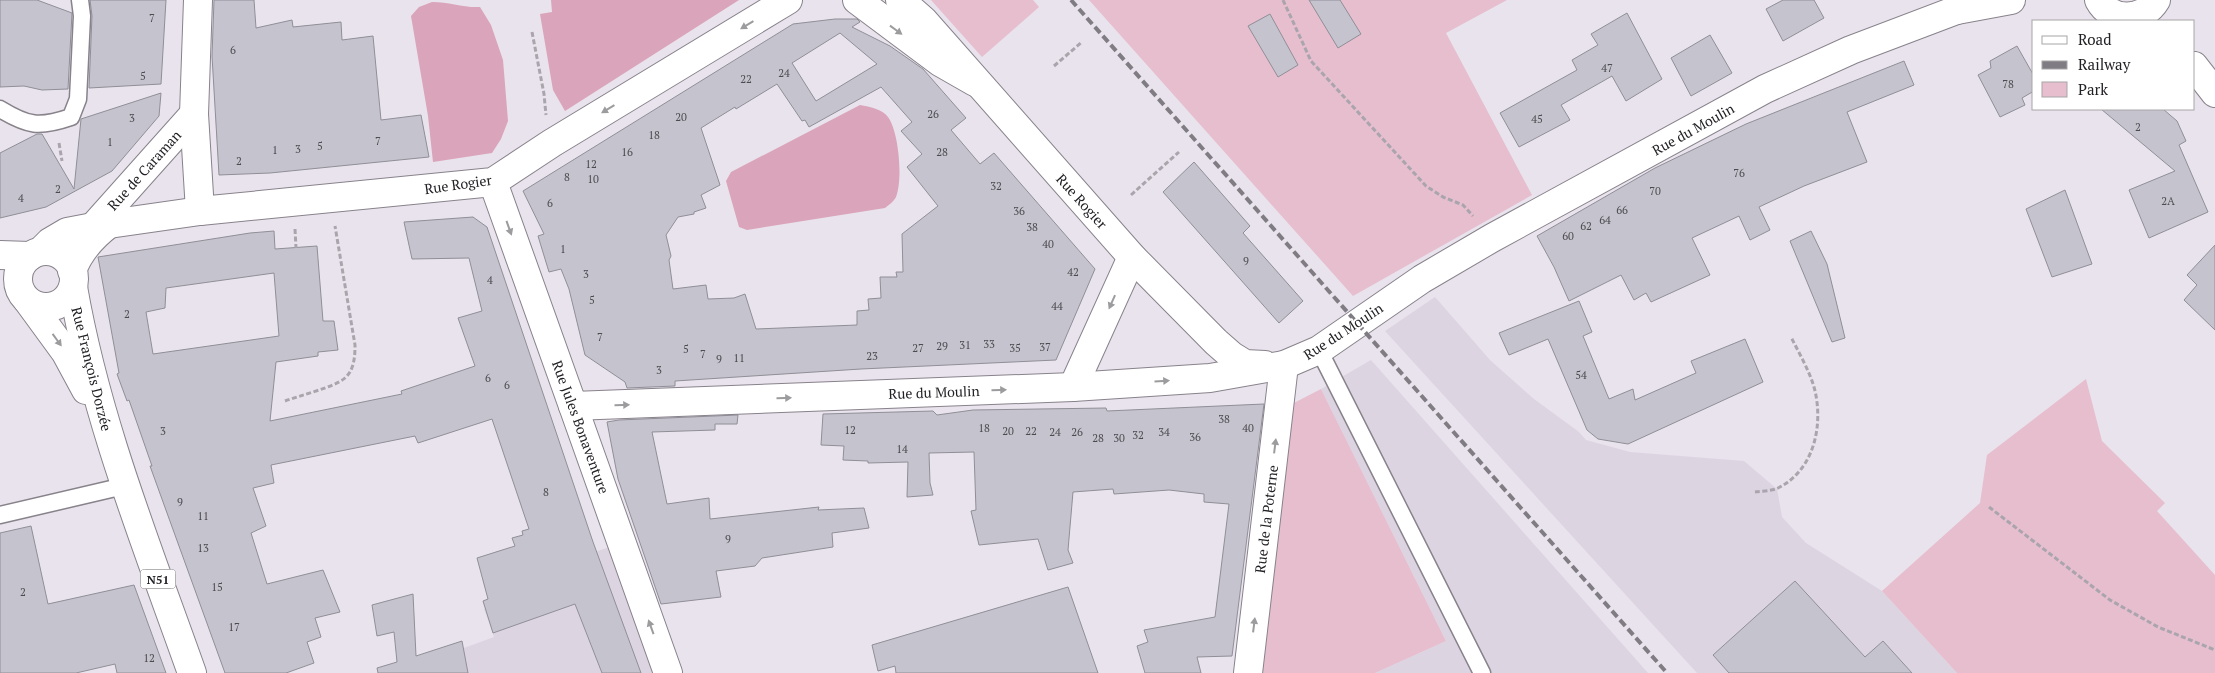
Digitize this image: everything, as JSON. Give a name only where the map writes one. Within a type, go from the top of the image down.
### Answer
[{"type":"street","name":"Rue de Caraman","points":[[198,0],[194,114],[200,210]]},
{"type":"street","name":"Rue Rogier","points":[[36,254],[60,234],[101,225],[200,210],[493,182],[552,142],[788,0]]},
{"type":"street","points":[[857,0],[940,62],[978,84]]},
{"type":"street","name":"Rue Rogier","points":[[900,0],[923,20],[1132,257],[1232,356],[1246,364],[1284,365]]},
{"type":"street","name":"Rue du Moulin","points":[[573,406],[1073,387],[1210,378],[1284,365],[1319,350],[1422,279],[1492,238],[1765,90],[1851,50],[1964,5],[2011,0]]},
{"type":"street","points":[[2099,0],[2102,5],[2114,14],[2130,19],[2148,10],[2158,8]]},
{"type":"street","points":[[2195,67],[2215,93]]},
{"type":"street","points":[[2195,84],[2215,97]]},
{"type":"street","name":"Rue de Caraman","points":[[101,225],[194,114]]},
{"type":"street","name":"Rue Jules Bonaventure","points":[[493,182],[668,673]]},
{"type":"street","points":[[36,254],[23,262],[18,273],[18,280],[25,297],[45,307],[54,306],[69,295],[76,260],[101,225]]},
{"type":"street","points":[[0,255],[50,252],[60,255],[70,264],[73,279]]},
{"type":"street","points":[[1073,387],[1132,257]]},
{"type":"street","name":"N51","points":[[0,274],[25,297]]},
{"type":"street","name":"Rue François Dorzée","points":[[73,279],[79,324],[124,486],[192,673]]},
{"type":"street","name":"Rue François Dorzée","points":[[25,297],[66,353],[96,409],[114,450]]},
{"type":"street","name":"Rue de la Poterne","points":[[1248,673],[1284,365]]},
{"type":"lane","points":[[0,109],[21,121],[42,125],[71,117],[78,99],[82,16],[80,0]]},
{"type":"lane","points":[[1319,350],[1482,673]]},
{"type":"lane","points":[[0,515],[124,486]]},
{"type":"path","points":[[1283,0],[1311,61],[1426,186],[1443,197],[1463,205],[1492,238]]},
{"type":"path","points":[[532,32],[544,94],[546,124],[552,142]]},
{"type":"path","points":[[1054,66],[1082,42]]},
{"type":"path","points":[[1131,195],[1179,152]]},
{"type":"path","points":[[285,401],[344,379],[355,358],[355,345],[331,198]]},
{"type":"path","points":[[1755,492],[1777,489],[1791,478],[1806,462],[1817,435],[1819,412],[1814,386],[1791,337]]},
{"type":"path","points":[[1989,507],[2110,600],[2158,627],[2215,650]]},
{"type":"shaded area","points":[[551,0],[739,0],[565,111],[553,90],[540,14],[552,12]]},
{"type":"shaded area","points":[[432,2],[480,7],[491,25],[503,60],[508,121],[501,139],[492,153],[433,162],[428,116],[411,16],[419,7]]},
{"type":"shaded area","points":[[860,105],[882,112],[892,124],[899,156],[898,189],[893,201],[885,208],[747,230],[739,227],[726,181],[731,172]]},
{"type":"shaded area","points":[[1435,297],[1490,360],[1534,399],[1579,432],[1586,440],[1630,452],[1744,461],[1777,489],[1782,517],[1806,543],[1882,591],[1957,673],[1697,673],[1385,331]]},
{"type":"shaded area","points":[[1371,360],[1648,673],[1375,673],[1446,641],[1321,389]]},
{"type":"shaded area","points":[[622,543],[668,673],[425,673],[423,663],[494,637],[484,609],[519,595],[513,579]]},
{"type":"green space","points":[[931,0],[1033,0],[1039,7],[982,57]]},
{"type":"green space","points":[[1089,0],[1507,0],[1446,33],[1532,195],[1353,296]]},
{"type":"green space","points":[[2086,379],[2102,441],[2165,503],[2157,511],[2215,575],[2215,673],[1957,673],[1882,591],[1980,503],[1987,455]]},
{"type":"green space","points":[[1321,389],[1446,641],[1375,673],[1255,673],[1288,406]]},
{"type":"building","points":[[0,0],[37,0],[72,13],[68,89],[42,90],[24,86],[0,87]]},
{"type":"building","points":[[90,0],[166,0],[161,84],[89,88],[92,16]]},
{"type":"building","points":[[214,0],[254,0],[256,28],[292,20],[293,27],[341,22],[342,40],[373,36],[381,120],[421,115],[429,157],[270,173],[219,175],[212,56]]},
{"type":"building","points":[[1309,0],[1340,0],[1361,34],[1338,48]]},
{"type":"building","points":[[1783,0],[1814,0],[1824,18],[1783,41],[1766,9]]},
{"type":"building","points":[[1627,13],[1662,79],[1626,101],[1612,76],[1561,105],[1570,120],[1519,147],[1500,113],[1577,70],[1572,60],[1598,45],[1591,34]]},
{"type":"building","points":[[1270,14],[1298,65],[1278,77],[1248,26]]},
{"type":"building","points":[[835,19],[857,19],[860,22],[852,27],[890,46],[923,69],[966,118],[951,130],[980,164],[994,153],[1095,269],[1056,360],[861,369],[675,381],[675,386],[627,388],[625,382],[585,355],[569,289],[561,269],[549,272],[538,236],[544,234],[523,191],[793,24]],"holes":[[[840,33],[877,64],[816,101],[792,63]],[[777,84],[802,121],[805,120],[809,127],[881,87],[912,122],[901,131],[922,154],[907,167],[938,206],[902,234],[903,272],[896,272],[897,277],[880,277],[881,298],[868,299],[869,310],[857,311],[857,325],[756,329],[745,294],[734,298],[708,299],[706,285],[673,289],[669,260],[671,256],[666,235],[678,217],[694,214],[694,212],[706,208],[701,195],[720,185],[701,128]]]},
{"type":"building","points":[[1710,35],[1732,73],[1691,96],[1671,58]]},
{"type":"building","points":[[2017,46],[2032,72],[2032,92],[2022,98],[2025,105],[2000,117],[1978,75],[1991,68],[1990,61]]},
{"type":"building","points":[[1904,61],[1914,85],[1847,112],[1867,162],[1804,186],[1759,207],[1770,230],[1750,240],[1739,216],[1692,238],[1710,275],[1651,302],[1646,293],[1634,300],[1621,275],[1569,301],[1554,267],[1537,236],[1655,168],[1746,124]]},
{"type":"building","points":[[161,93],[159,116],[112,171],[46,207],[0,218],[0,153],[37,134],[42,134],[74,189],[81,119]]},
{"type":"building","points":[[2102,110],[2164,110],[2177,121],[2186,141],[2179,145],[2208,212],[2149,238],[2129,190],[2175,171]]},
{"type":"building","points":[[1194,162],[1250,226],[1243,233],[1303,301],[1279,323],[1163,192]]},
{"type":"building","points":[[2065,190],[2092,264],[2052,277],[2026,209]]},
{"type":"building","points":[[473,217],[487,227],[593,542],[641,673],[602,673],[575,604],[493,633],[483,601],[488,599],[477,558],[515,546],[512,538],[523,535],[522,531],[529,529],[492,419],[418,443],[415,436],[271,465],[274,483],[253,488],[266,526],[251,533],[267,584],[323,570],[340,612],[315,618],[321,637],[307,642],[314,663],[286,673],[225,673],[150,466],[152,466],[129,400],[127,401],[117,374],[119,373],[98,257],[250,233],[274,231],[275,249],[317,246],[323,321],[334,321],[338,350],[318,352],[318,356],[276,362],[270,421],[402,394],[401,391],[475,366],[458,318],[482,311],[469,258],[412,259],[404,222]],"holes":[[[274,273],[279,336],[153,354],[146,312],[165,308],[166,288]]]},
{"type":"building","points":[[1811,231],[1827,264],[1845,338],[1832,342],[1790,241]]},
{"type":"building","points":[[2215,245],[2215,330],[2184,300],[2197,285],[2187,275]]},
{"type":"building","points":[[1579,301],[1592,332],[1583,336],[1609,399],[1633,389],[1635,400],[1696,373],[1691,361],[1745,339],[1763,382],[1628,444],[1598,439],[1587,430],[1548,339],[1509,355],[1499,333]]},
{"type":"building","points":[[1264,404],[1232,656],[1197,657],[1201,673],[1145,673],[1137,646],[1148,642],[1144,630],[1215,617],[1229,504],[1204,502],[1204,494],[1169,490],[1114,494],[1113,489],[1073,492],[1068,550],[1073,563],[1048,570],[1038,539],[979,545],[971,511],[976,510],[974,452],[929,453],[930,483],[933,495],[907,497],[908,462],[868,463],[868,461],[843,460],[844,446],[821,445],[823,414],[933,411],[937,415],[973,410],[1106,408],[1107,411]]},
{"type":"building","points":[[738,415],[737,424],[715,424],[715,430],[652,432],[667,504],[709,498],[710,519],[819,507],[818,510],[864,508],[869,528],[832,533],[833,547],[762,558],[755,566],[716,571],[721,597],[661,604],[618,479],[607,422]]},
{"type":"building","points":[[31,526],[48,604],[134,585],[166,673],[117,673],[115,664],[76,673],[0,673],[0,533]]},
{"type":"building","points":[[1795,581],[1865,657],[1883,641],[1912,673],[1729,673],[1713,655]]},
{"type":"building","points":[[1068,587],[1098,673],[896,673],[895,666],[878,671],[872,645]]},
{"type":"building","points":[[413,594],[416,656],[462,641],[468,673],[378,673],[377,668],[397,662],[394,632],[377,636],[372,605]]},
{"type":"railway","points":[[1071,0],[1667,673]]}]
